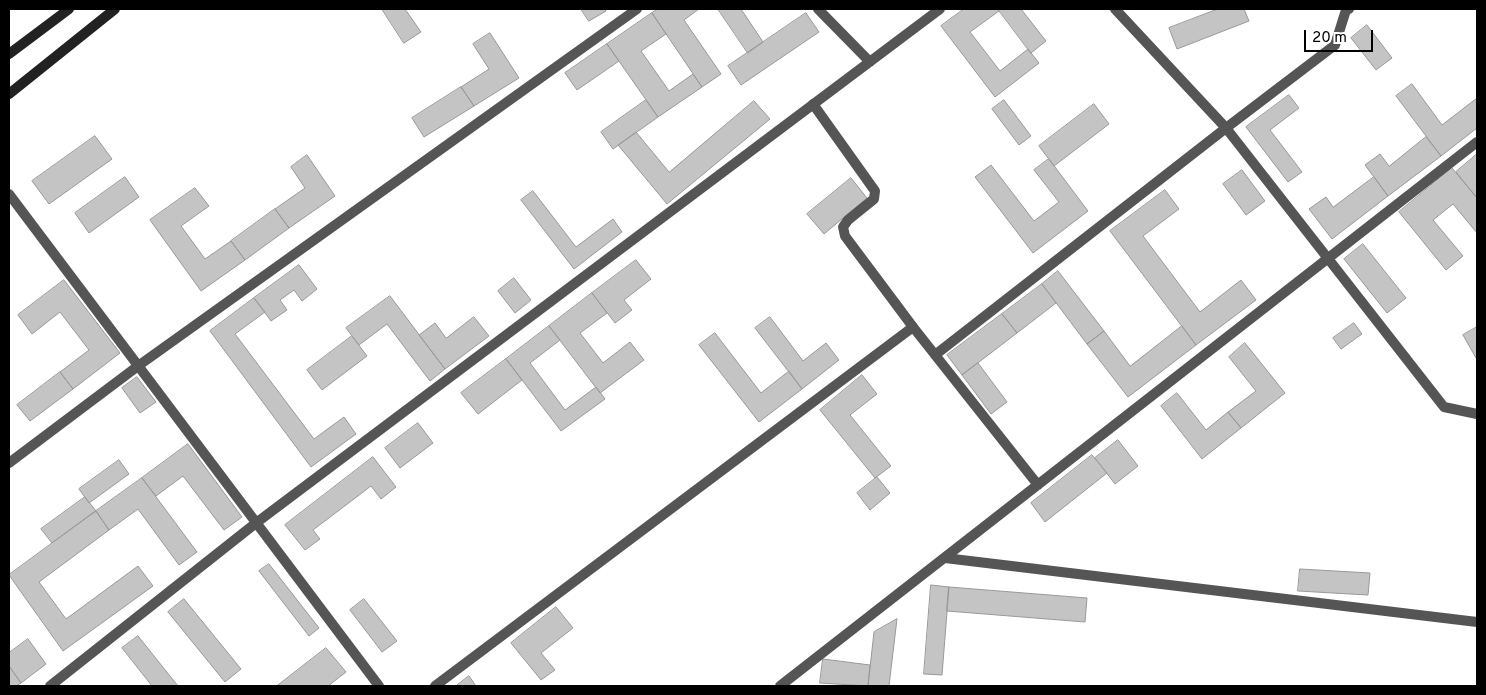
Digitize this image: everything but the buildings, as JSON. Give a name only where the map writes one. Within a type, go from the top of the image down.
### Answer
[{"type":"main road","points":[[9,54],[69,9]]},
{"type":"main road","points":[[9,94],[115,9]]},
{"type":"street","points":[[9,463],[138,366],[638,9]]},
{"type":"street","points":[[818,9],[870,62]]},
{"type":"street","points":[[50,686],[256,523],[940,9]]},
{"type":"street","points":[[1115,9],[1226,128],[1444,407],[1477,414]]},
{"type":"street","points":[[935,355],[1334,45],[1347,9]]},
{"type":"street","points":[[813,104],[875,191],[874,199],[848,220],[843,227],[845,236],[913,327],[1038,485]]},
{"type":"street","points":[[780,686],[1477,142]]},
{"type":"street","points":[[9,194],[379,686]]},
{"type":"street","points":[[435,686],[913,327]]},
{"type":"street","points":[[945,558],[1477,622]]}]
